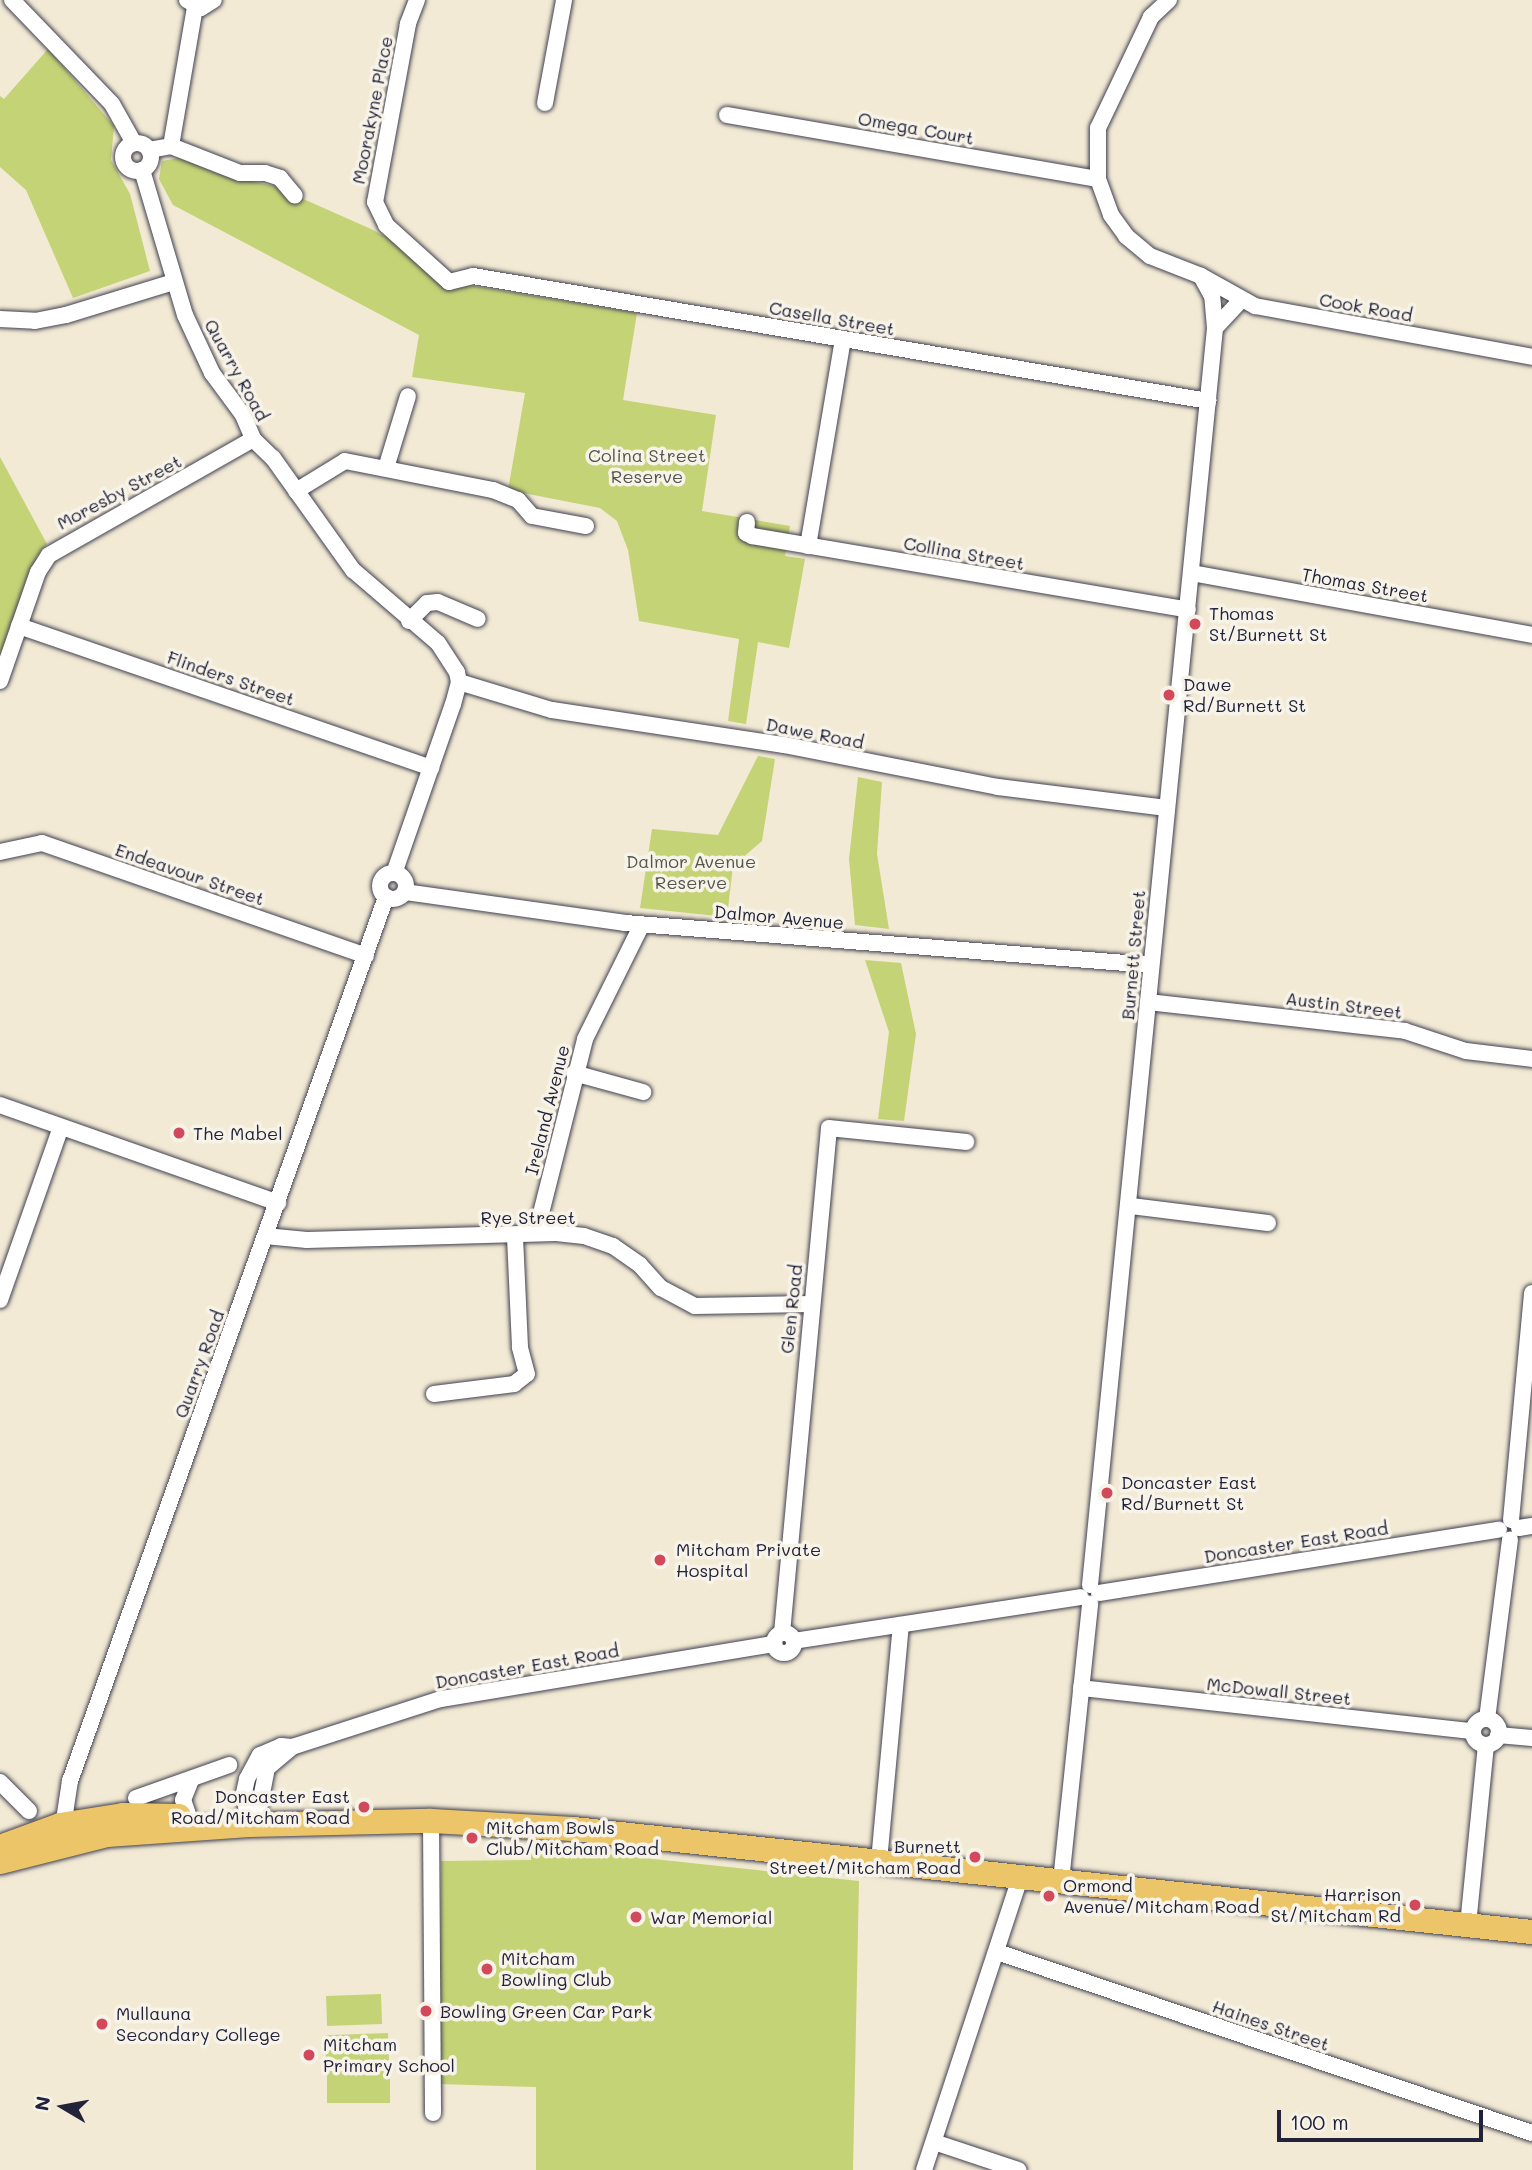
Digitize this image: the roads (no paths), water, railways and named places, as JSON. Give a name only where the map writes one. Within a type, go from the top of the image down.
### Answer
[{"type":"main road","points":[[0,1862],[62,1835],[123,1815],[190,1816],[249,1825]]},
{"type":"main road","points":[[0,1847],[62,1835],[107,1835],[249,1825],[431,1821],[574,1829],[1532,1932]]},
{"type":"street","points":[[12,0],[113,104],[134,143],[149,150],[171,146],[240,173],[265,173],[278,178],[295,196]]},
{"type":"street","points":[[171,146],[191,3],[214,0]]},
{"type":"street","name":"Moorakyne Place","points":[[417,0],[408,24],[375,202],[386,225],[449,282]]},
{"type":"street","points":[[545,103],[564,0]]},
{"type":"street","name":"Cook Road","points":[[1169,0],[1151,18],[1112,91],[1098,128],[1098,179],[1111,215],[1126,236],[1150,256],[1201,276],[1241,300],[1532,357]]},
{"type":"street","name":"Omega Court","points":[[727,115],[1098,179]]},
{"type":"street","name":"Quarry Road","points":[[62,1835],[70,1781],[366,956],[386,898],[381,882],[394,873],[460,682],[452,660],[354,570],[253,439],[200,350],[174,282],[142,170],[133,170],[124,161],[126,148],[134,143]]},
{"type":"street","points":[[142,170],[149,164],[149,150]]},
{"type":"street","name":"Casella Street","points":[[449,282],[473,276],[1208,401]]},
{"type":"street","name":"Burnett Street","points":[[1061,1881],[1131,1206],[1151,965],[1215,328],[1212,296],[1201,276]]},
{"type":"street","points":[[0,319],[55,317],[174,282]]},
{"type":"street","points":[[1215,328],[1241,300]]},
{"type":"street","points":[[808,546],[843,340]]},
{"type":"street","points":[[386,468],[408,396]]},
{"type":"street","name":"Moresby Street","points":[[0,681],[19,626],[49,555],[253,439]]},
{"type":"street","points":[[296,492],[345,461],[493,490],[518,500],[532,516],[586,526]]},
{"type":"street","name":"Collina Street","points":[[747,522],[748,536],[1188,610]]},
{"type":"street","name":"Thomas Street","points":[[1192,573],[1532,635]]},
{"type":"street","points":[[409,621],[427,603],[438,601],[478,619]]},
{"type":"street","name":"Flinders Street","points":[[19,626],[431,768]]},
{"type":"street","name":"Dawe Road","points":[[460,682],[552,710],[784,745],[998,787],[1167,808]]},
{"type":"street","name":"Endeavour Street","points":[[0,852],[41,843],[366,956]]},
{"type":"street","points":[[386,898],[394,900],[405,892],[404,880],[394,873]]},
{"type":"street","name":"Dalmor Avenue","points":[[405,892],[642,924],[1151,965]]},
{"type":"street","name":"Ireland Avenue","points":[[536,1233],[574,1073],[585,1039],[642,924]]},
{"type":"street","name":"Austin Street","points":[[1148,1002],[1405,1031],[1465,1051],[1532,1059]]},
{"type":"street","points":[[574,1073],[643,1092]]},
{"type":"street","points":[[0,1105],[278,1203]]},
{"type":"street","points":[[0,1300],[61,1127]]},
{"type":"street","name":"Glen Road","points":[[783,1639],[810,1304],[829,1128],[966,1142]]},
{"type":"street","points":[[1131,1206],[1268,1223]]},
{"type":"street","name":"Rye Street","points":[[265,1236],[307,1240],[515,1236],[536,1233],[584,1236],[613,1246],[640,1265],[661,1288],[695,1306],[810,1304]]},
{"type":"street","points":[[434,1394],[514,1384],[527,1374],[520,1347],[515,1236]]},
{"type":"street","points":[[1487,1719],[1514,1529],[1532,1293]]},
{"type":"street","name":"Doncaster East Road","points":[[249,1825],[244,1793],[247,1779],[260,1755],[441,1699],[783,1639],[901,1625],[1514,1529]]},
{"type":"street","points":[[880,1861],[901,1625]]},
{"type":"street","name":"McDowall Street","points":[[1081,1688],[1473,1731]]},
{"type":"street","points":[[1468,1925],[1492,1740],[1495,1723],[1487,1719],[1476,1723],[1473,1731],[1478,1742],[1492,1740],[1532,1738]]},
{"type":"street","points":[[136,1798],[229,1765]]},
{"type":"street","points":[[190,1816],[183,1800],[191,1780]]},
{"type":"street","points":[[0,1782],[29,1811]]},
{"type":"street","points":[[431,1821],[433,2113]]},
{"type":"street","points":[[924,2170],[998,1952],[1020,1878]]},
{"type":"street","name":"Haines Street","points":[[998,1952],[1532,2133]]},
{"type":"street","points":[[934,2142],[1018,2170]]},
{"type":"place","name":"Thomas St/Burnett St","points":[[1195,624]]},
{"type":"place","name":"Dawe Rd/Burnett St","points":[[1169,695]]},
{"type":"place","name":"The Mabel","points":[[179,1133]]},
{"type":"place","name":"Doncaster East Rd/Burnett St","points":[[1107,1493]]},
{"type":"place","name":"Mitcham Private Hospital","points":[[660,1560]]},
{"type":"place","name":"Doncaster East Road/Mitcham Road","points":[[364,1807]]},
{"type":"place","name":"Mitcham Bowls Club/Mitcham Road","points":[[472,1838]]},
{"type":"place","name":"Burnett Street/Mitcham Road","points":[[975,1857]]},
{"type":"place","name":"Ormond Avenue/Mitcham Road","points":[[1049,1896]]},
{"type":"place","name":"Harrison St/Mitcham Rd","points":[[1415,1905]]},
{"type":"place","name":"War Memorial","points":[[636,1917]]},
{"type":"place","name":"Mitcham Bowling Club","points":[[487,1969]]},
{"type":"place","name":"Bowling Green Car Park","points":[[426,2011]]},
{"type":"place","name":"Mullauna Secondary College","points":[[102,2024]]},
{"type":"place","name":"Mitcham Primary School","points":[[309,2055]]},
{"type":"park label","name":"Colina Street Reserve","points":[[647,466]]},
{"type":"park label","name":"Dalmor Avenue Reserve","points":[[691,872]]}]
